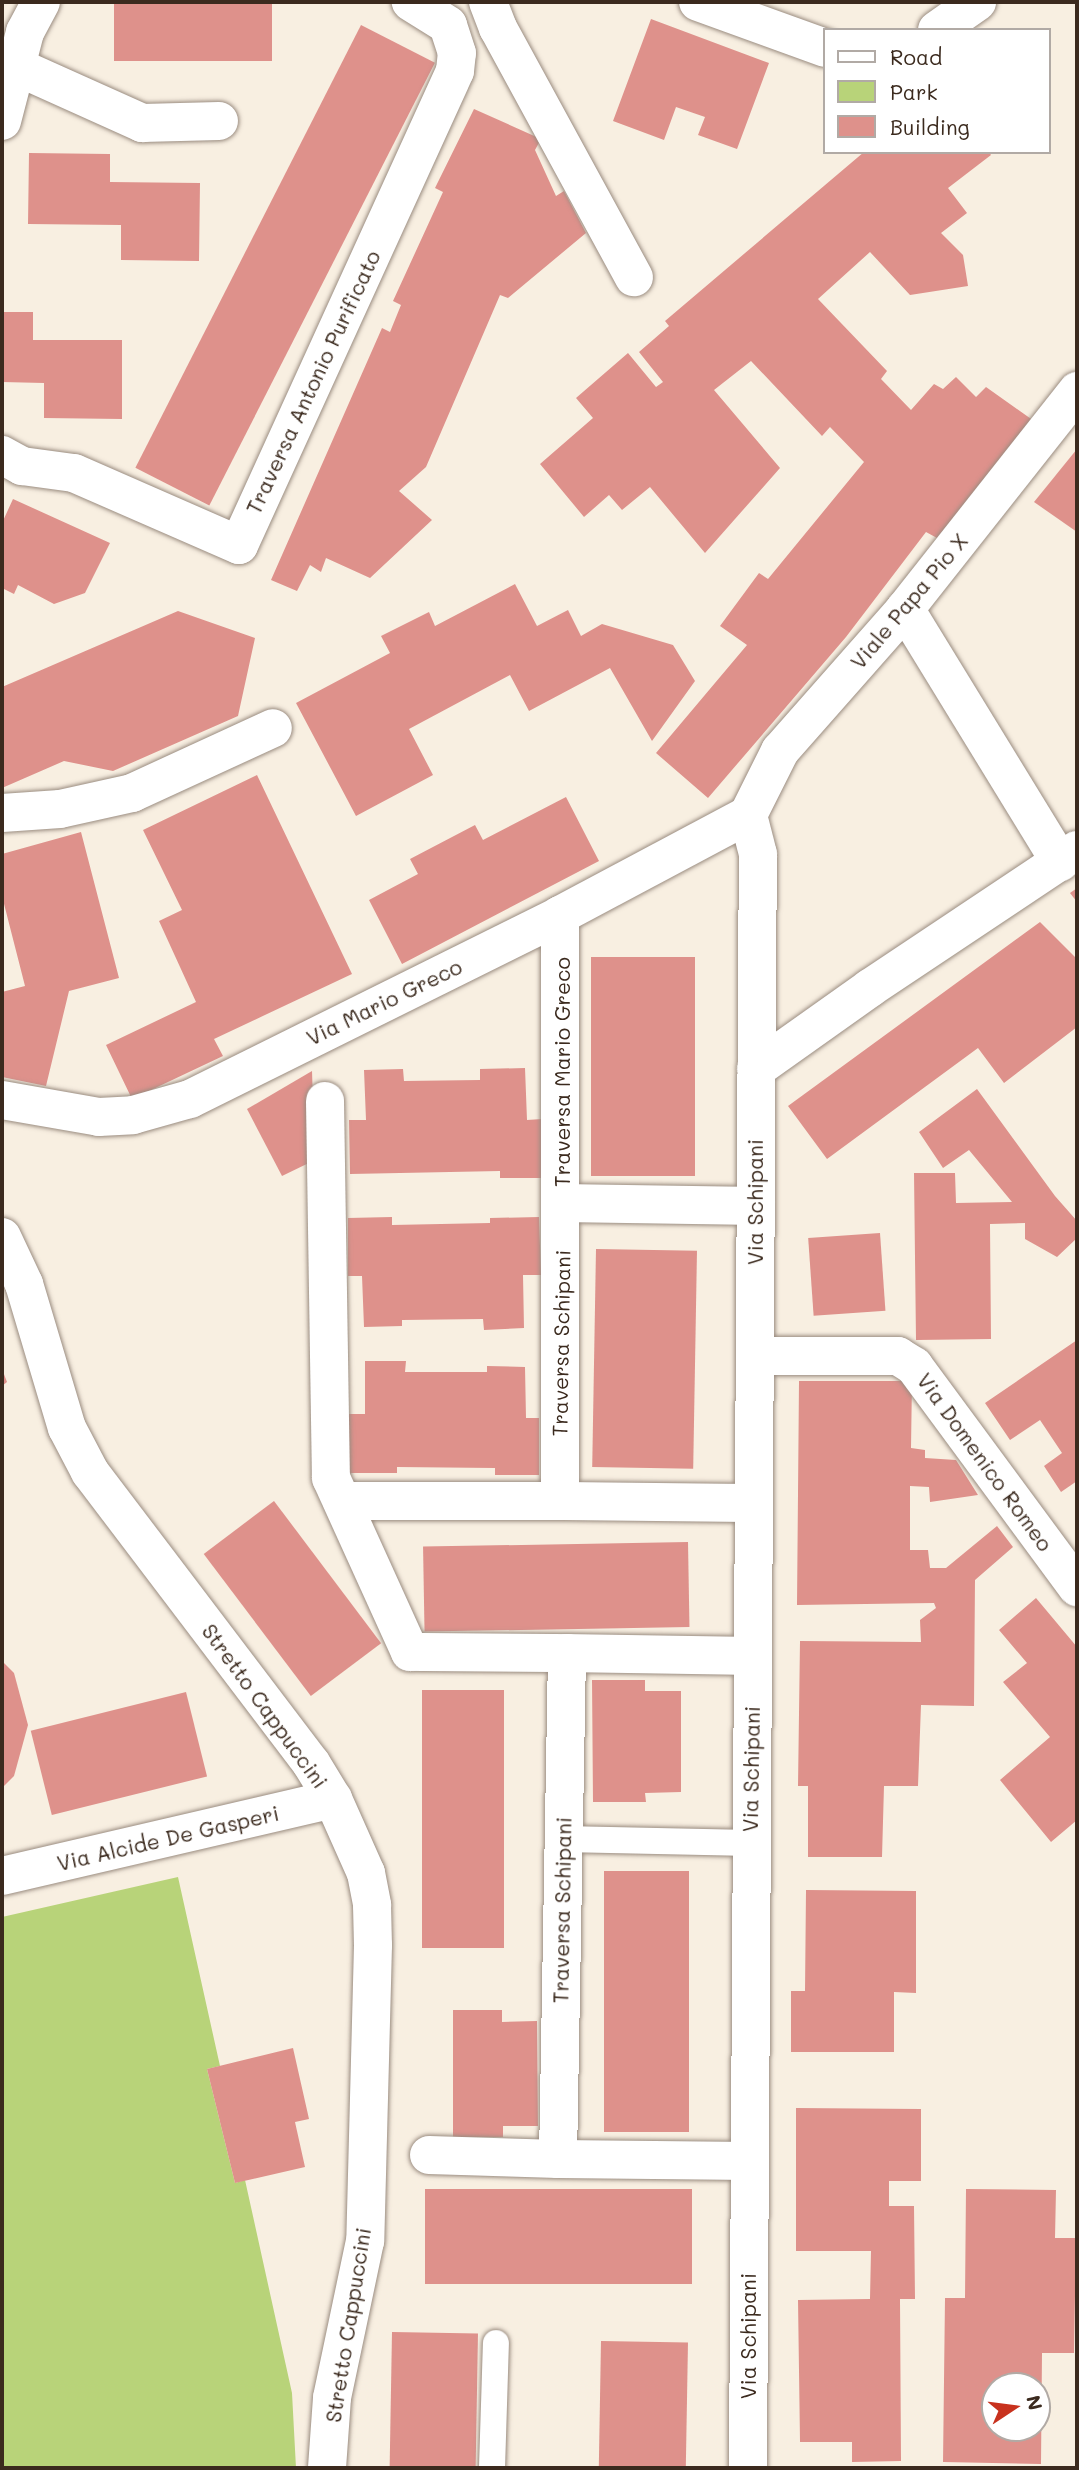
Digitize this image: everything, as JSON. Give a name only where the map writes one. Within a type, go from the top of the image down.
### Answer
[{"type":"street","points":[[2,121],[8,63],[41,2]]},
{"type":"street","name":"Traversa Antonio Purificato","points":[[2,455],[22,466],[74,472],[239,545],[455,71],[457,53],[448,25],[411,2]]},
{"type":"street","points":[[488,2],[498,28],[634,277]]},
{"type":"street","points":[[698,2],[824,48]]},
{"type":"street","points":[[940,28],[977,2]]},
{"type":"street","points":[[8,63],[142,123],[219,121]]},
{"type":"street","name":"Viale Papa Pio X","points":[[748,814],[780,751],[905,609],[1077,391]]},
{"type":"street","points":[[755,1069],[870,988],[1068,856],[905,609]]},
{"type":"street","points":[[2,813],[60,809],[132,793],[273,728]]},
{"type":"street","name":"Via Mario Greco","points":[[2,1100],[99,1118],[133,1115],[190,1099],[561,915],[748,814]]},
{"type":"street","name":"Via Schipani","points":[[747,2468],[758,854],[748,814]]},
{"type":"street","name":"Traversa Mario Greco","points":[[561,915],[562,1203],[756,1206]]},
{"type":"street","points":[[325,1101],[331,1478],[410,1651],[752,1656]]},
{"type":"street","name":"Traversa Schipani","points":[[560,1501],[562,1203]]},
{"type":"street","name":"Stretto Cappuccini","points":[[2,1237],[24,1284],[67,1428],[90,1472],[311,1763],[333,1799],[366,1873],[372,1905],[373,1945],[365,2241],[332,2398],[327,2468]]},
{"type":"street","name":"Via Domenico Romeo","points":[[754,1356],[898,1356],[914,1366],[1077,1587]]},
{"type":"street","points":[[342,1501],[752,1503]]},
{"type":"street","name":"Traversa Schipani","points":[[558,2159],[567,1653]]},
{"type":"street","name":"Via Alcide De Gasperi","points":[[2,1876],[333,1799]]},
{"type":"street","points":[[429,2155],[750,2161]]},
{"type":"lane","points":[[564,1839],[750,1843]]},
{"type":"lane","points":[[492,2468],[496,2343]]},
{"type":"green space","points":[[178,1877],[220,2066],[207,2069],[235,2183],[245,2180],[292,2393],[296,2468],[2,2468],[2,1917]]},
{"type":"building","points":[[114,2],[272,2],[272,61],[114,61]]},
{"type":"building","points":[[651,19],[769,63],[737,149],[698,135],[705,117],[676,107],[664,140],[613,121]]},
{"type":"building","points":[[361,25],[435,63],[209,506],[135,468]]},
{"type":"building","points":[[474,109],[541,139],[535,150],[556,196],[564,191],[586,233],[508,298],[500,295],[426,467],[399,491],[432,520],[370,578],[326,558],[321,572],[310,565],[297,591],[271,580],[382,328],[390,332],[401,305],[393,301],[443,192],[435,188]]},
{"type":"building","points":[[29,153],[110,154],[110,182],[200,183],[199,261],[121,260],[121,225],[28,224]]},
{"type":"building","points":[[862,154],[991,155],[948,188],[967,213],[941,233],[963,255],[968,286],[910,295],[870,252],[818,299],[887,371],[881,379],[911,410],[934,384],[943,389],[956,377],[976,397],[986,387],[1034,421],[937,538],[926,532],[846,637],[708,798],[656,753],[747,645],[720,626],[759,573],[768,579],[864,462],[830,427],[822,436],[751,361],[714,390],[780,468],[705,553],[650,487],[622,510],[609,495],[584,517],[540,464],[593,418],[576,398],[628,353],[656,387],[663,382],[639,352],[669,326],[665,321]]},
{"type":"building","points":[[2,312],[33,312],[33,340],[122,340],[122,419],[44,418],[44,383],[2,382]]},
{"type":"building","points":[[1077,449],[1077,532],[1034,502]]},
{"type":"building","points":[[13,499],[110,543],[85,593],[54,604],[18,585],[14,594],[2,588],[2,523]]},
{"type":"building","points":[[515,584],[537,626],[568,610],[581,636],[602,624],[673,645],[695,681],[652,741],[610,668],[529,711],[510,675],[409,729],[433,775],[356,816],[296,703],[390,653],[381,636],[429,612],[435,626]]},
{"type":"building","points":[[178,611],[255,638],[238,716],[113,771],[64,761],[2,788],[2,687]]},
{"type":"building","points":[[257,775],[352,974],[214,1039],[223,1056],[132,1099],[106,1045],[196,1002],[159,921],[182,910],[143,830]]},
{"type":"building","points":[[566,797],[599,861],[402,964],[369,900],[418,874],[410,859],[475,825],[483,840]]},
{"type":"building","points":[[81,832],[119,978],[69,991],[46,1086],[2,1077],[2,992],[25,986],[2,896],[2,854]]},
{"type":"building","points":[[1077,888],[1077,902],[1070,893]]},
{"type":"building","points":[[1040,922],[1077,959],[1077,1027],[1004,1083],[978,1048],[827,1159],[788,1106]]},
{"type":"building","points":[[591,957],[695,957],[695,1176],[591,1176]]},
{"type":"building","points":[[525,1068],[527,1120],[542,1119],[544,1178],[500,1178],[500,1171],[350,1174],[349,1120],[366,1120],[364,1070],[403,1069],[404,1081],[480,1080],[480,1069]]},
{"type":"building","points":[[312,1071],[315,1160],[282,1176],[247,1109]]},
{"type":"building","points":[[977,1089],[1055,1196],[1077,1221],[1077,1238],[1057,1257],[1025,1239],[1025,1223],[990,1224],[991,1339],[916,1340],[914,1173],[955,1173],[956,1203],[1012,1202],[969,1150],[943,1168],[919,1132]]},
{"type":"building","points":[[392,1217],[392,1225],[490,1223],[490,1218],[539,1217],[541,1275],[523,1275],[524,1328],[484,1330],[483,1319],[402,1320],[402,1326],[364,1327],[362,1276],[348,1276],[348,1218]]},
{"type":"building","points":[[880,1233],[885,1311],[814,1316],[808,1238]]},
{"type":"building","points":[[596,1249],[697,1251],[693,1469],[592,1467]]},
{"type":"building","points":[[1077,1340],[1077,1481],[1061,1492],[1044,1466],[1062,1453],[1040,1420],[1010,1440],[985,1403]]},
{"type":"building","points":[[365,1361],[406,1361],[405,1372],[487,1372],[487,1366],[525,1367],[526,1418],[539,1418],[539,1475],[495,1475],[495,1468],[397,1467],[397,1473],[348,1473],[347,1414],[365,1414]]},
{"type":"building","points":[[2,1369],[7,1382],[2,1386]]},
{"type":"building","points":[[799,1381],[912,1381],[911,1448],[925,1450],[925,1458],[956,1460],[978,1495],[930,1502],[929,1487],[910,1486],[910,1550],[928,1550],[930,1568],[946,1568],[997,1526],[1013,1547],[975,1580],[974,1706],[921,1705],[918,1786],[884,1786],[882,1857],[808,1857],[808,1786],[798,1786],[800,1641],[921,1642],[920,1620],[936,1608],[934,1603],[797,1605]]},
{"type":"building","points":[[274,1501],[381,1643],[311,1696],[204,1554]]},
{"type":"building","points":[[688,1542],[689,1627],[425,1632],[423,1547]]},
{"type":"building","points":[[1036,1598],[1077,1647],[1077,1820],[1051,1842],[1000,1780],[1050,1737],[1003,1682],[1027,1663],[999,1630]]},
{"type":"building","points":[[2,1661],[14,1673],[28,1725],[14,1776],[2,1788]]},
{"type":"building","points":[[592,1680],[645,1680],[645,1691],[681,1691],[681,1792],[645,1793],[646,1802],[593,1802]]},
{"type":"building","points":[[422,1690],[504,1690],[504,1948],[422,1948]]},
{"type":"building","points":[[186,1692],[207,1776],[52,1815],[31,1731]]},
{"type":"building","points":[[604,1871],[689,1871],[689,2132],[604,2132]]},
{"type":"building","points":[[806,1890],[916,1891],[916,1993],[894,1992],[894,2052],[791,2052],[791,1991],[805,1991]]},
{"type":"building","points":[[453,2010],[502,2010],[502,2022],[537,2021],[538,2126],[503,2126],[503,2137],[453,2137]]},
{"type":"building","points":[[293,2048],[309,2119],[295,2122],[305,2167],[235,2183],[207,2069]]},
{"type":"building","points":[[796,2108],[921,2109],[921,2181],[889,2181],[889,2206],[914,2206],[915,2299],[900,2299],[901,2461],[852,2462],[852,2442],[800,2442],[798,2300],[870,2299],[871,2251],[796,2251]]},
{"type":"building","points":[[425,2189],[692,2189],[692,2284],[425,2284]]},
{"type":"building","points":[[966,2189],[1056,2190],[1055,2238],[1076,2238],[1074,2353],[1042,2353],[1042,2372],[981,2372],[981,2442],[1041,2442],[1041,2464],[943,2462],[945,2298],[965,2298]]},
{"type":"building","points":[[392,2332],[478,2334],[476,2468],[390,2468]]},
{"type":"building","points":[[601,2341],[688,2343],[686,2468],[599,2468]]}]
